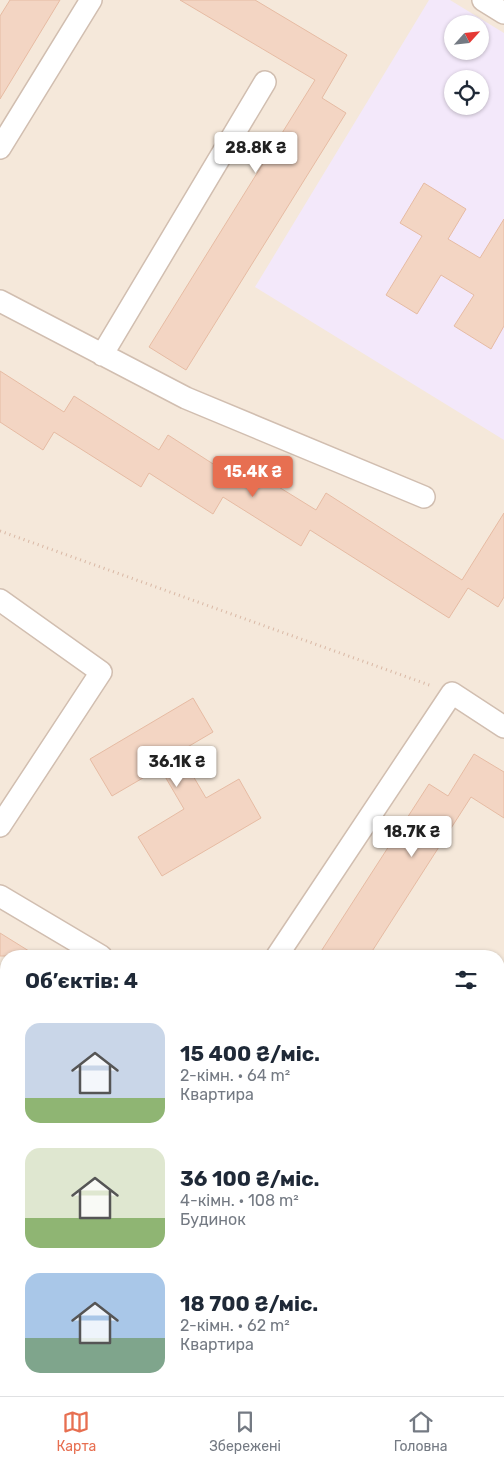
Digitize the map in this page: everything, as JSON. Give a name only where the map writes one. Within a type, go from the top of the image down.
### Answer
[{"type":"street","points":[[0,148],[91,0]]},
{"type":"street","points":[[483,0],[504,13]]},
{"type":"street","points":[[102,355],[265,82]]},
{"type":"street","points":[[0,301],[186,398],[424,497]]},
{"type":"street","points":[[0,600],[101,672],[0,826]]},
{"type":"street","points":[[280,950],[452,693],[504,727]]},
{"type":"street","points":[[0,896],[91,950]]},
{"type":"path","points":[[0,530],[452,693]]},
{"type":"shaded area","points":[[0,0],[504,0],[504,950],[0,950]]},
{"type":"shaded area","points":[[429,0],[450,0],[475,15],[444,15],[444,60],[489,60],[489,24],[504,33],[504,440],[255,287]]},
{"type":"building","points":[[10,0],[60,0],[0,99],[0,16]]},
{"type":"building","points":[[180,0],[255,0],[347,55],[322,98],[346,113],[186,370],[149,347],[315,80]]},
{"type":"building","points":[[424,183],[466,209],[448,239],[480,258],[504,219],[504,326],[491,349],[454,326],[474,295],[441,275],[417,314],[386,295],[422,236],[400,223]]},
{"type":"building","points":[[0,371],[64,412],[74,396],[159,450],[168,435],[235,478],[243,465],[316,510],[326,493],[462,580],[504,513],[504,597],[498,607],[468,588],[449,618],[310,530],[301,546],[223,497],[213,514],[149,473],[141,487],[54,432],[43,450],[0,422]]},
{"type":"building","points":[[193,698],[213,732],[179,752],[206,798],[239,779],[261,818],[162,876],[138,837],[184,809],[160,768],[112,796],[90,759]]},
{"type":"building","points":[[474,754],[504,772],[504,818],[471,797],[373,950],[322,950],[429,784],[448,796]]},
{"type":"building","points":[[0,933],[27,950],[0,950]]}]
